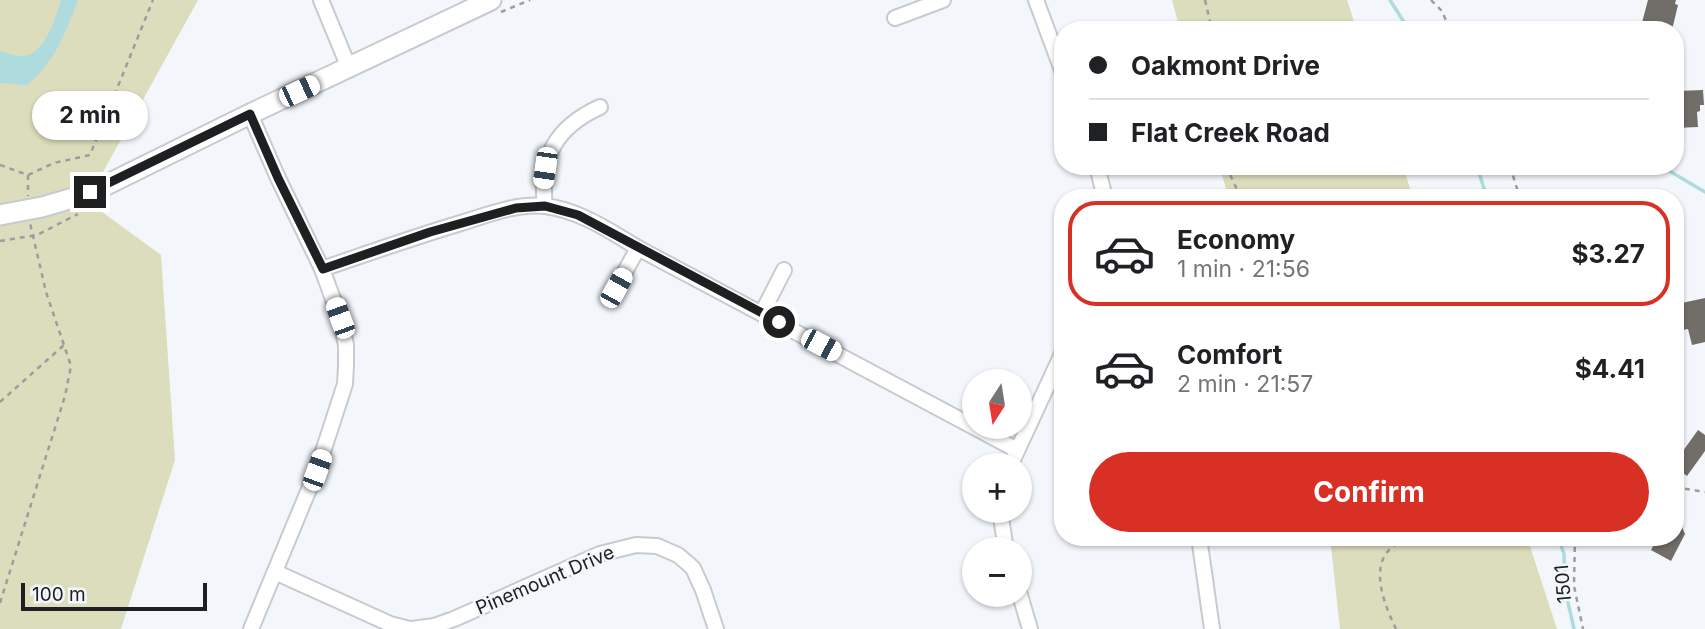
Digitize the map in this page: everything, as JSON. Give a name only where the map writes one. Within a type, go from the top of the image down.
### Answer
[{"type":"street","points":[[321,0],[348,68]]},
{"type":"street","points":[[0,215],[29,210],[90,192],[491,0]]},
{"type":"street","points":[[895,18],[943,0]]},
{"type":"street","points":[[1036,0],[1054,48]]},
{"type":"street","points":[[545,206],[543,186],[547,161],[562,131],[600,107]]},
{"type":"street","points":[[250,114],[323,269],[346,345],[345,384],[317,470],[251,629]]},
{"type":"street","points":[[323,269],[487,215],[516,208],[545,206],[578,215],[1017,450]]},
{"type":"street","points":[[616,288],[638,248]]},
{"type":"street","points":[[762,313],[784,270]]},
{"type":"street","points":[[1016,453],[1054,371]]},
{"type":"street","name":"Pinemount Drive","points":[[275,572],[390,624],[411,629],[455,624],[600,554],[636,545],[657,546],[678,555],[693,568],[716,629]]},
{"type":"street","points":[[1200,546],[1212,629]]},
{"type":"street","points":[[1024,607],[1030,629]]},
{"type":"path","points":[[0,165],[28,175],[54,163],[90,155],[153,0]]},
{"type":"path","points":[[1205,0],[1210,21]]},
{"type":"path","points":[[1431,0],[1442,11],[1446,21]]},
{"type":"path","points":[[0,603],[71,366],[32,235],[28,175]]},
{"type":"path","points":[[0,402],[64,345]]},
{"type":"path","points":[[1684,488],[1705,492]]},
{"type":"path","points":[[1393,546],[1383,561],[1382,599],[1396,629]]},
{"type":"path","name":"1501","points":[[1575,546],[1574,586],[1583,629]]},
{"type":"green space","points":[[0,0],[198,0],[87,201],[161,255],[175,460],[121,629],[0,629]]},
{"type":"green space","points":[[1172,0],[1347,0],[1354,21],[1178,21]]},
{"type":"green space","points":[[1222,175],[1406,175],[1410,189],[1226,189]]},
{"type":"green space","points":[[1331,546],[1530,546],[1557,629],[1340,629]]},
{"type":"water","points":[[61,0],[78,0],[64,35],[45,67],[27,85],[0,83],[0,51],[22,56],[37,50],[48,35]]},
{"type":"building","points":[[1648,0],[1676,0],[1675,4],[1678,5],[1674,21],[1642,21]]},
{"type":"building","points":[[1703,90],[1704,105],[1700,105],[1700,111],[1697,112],[1698,127],[1684,128],[1684,91]]},
{"type":"building","points":[[1705,298],[1705,342],[1692,345],[1688,329],[1684,330],[1684,302]]},
{"type":"building","points":[[1698,430],[1705,435],[1705,451],[1687,476],[1684,474],[1684,449]]},
{"type":"building","points":[[1653,546],[1679,546],[1671,561],[1651,550]]},
{"type":"waterway","points":[[1390,0],[1403,21]]},
{"type":"waterway","points":[[1480,175],[1484,189]]},
{"type":"waterway","points":[[1676,175],[1705,192]]},
{"type":"waterway","points":[[1561,546],[1564,554],[1565,589],[1574,629]]},
{"type":"route","points":[[90,192],[250,114],[323,269],[487,215],[516,208],[545,206],[578,215],[609,230],[779,322]]}]
